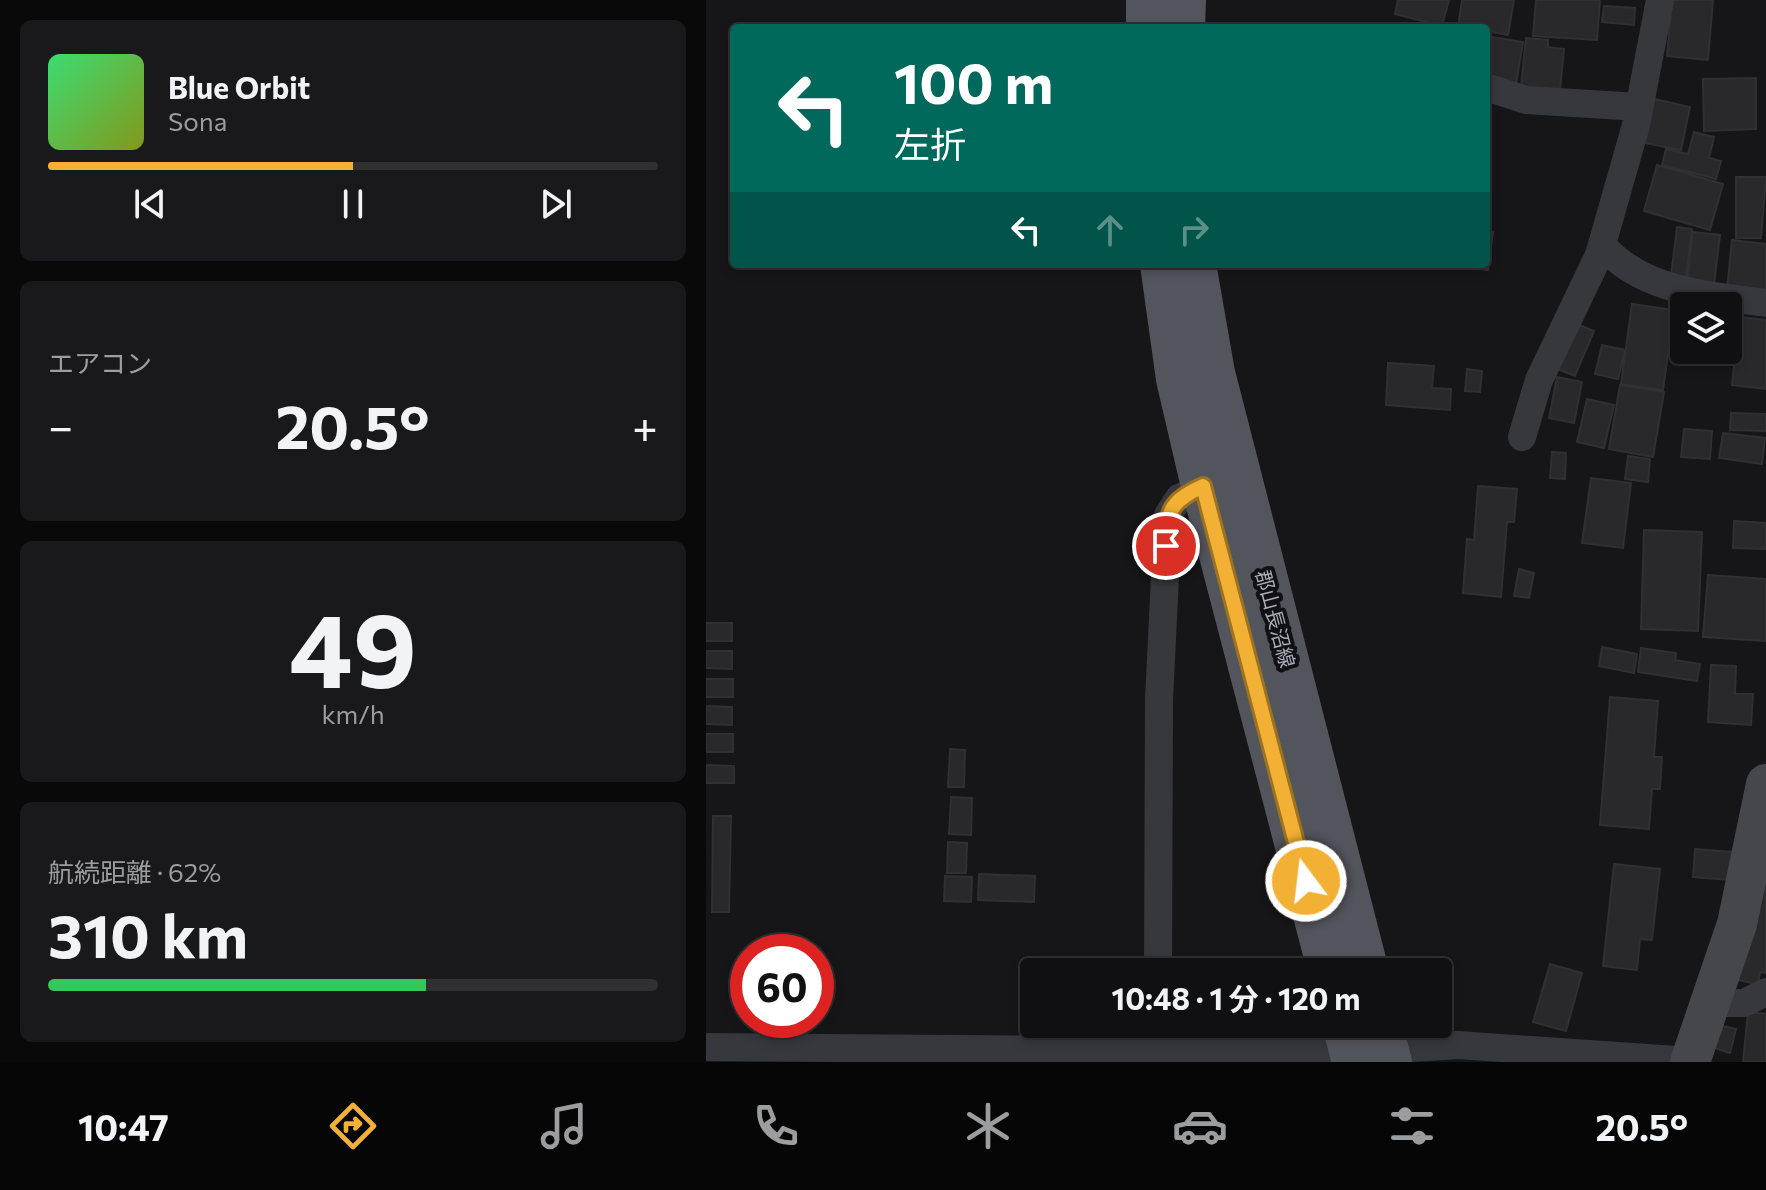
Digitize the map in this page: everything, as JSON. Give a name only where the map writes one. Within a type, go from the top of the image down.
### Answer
[{"type":"main road","points":[[1148,0],[1148,24]]},
{"type":"main road","points":[[1183,24],[1184,0]]},
{"type":"main road","name":"郡山長沼線","points":[[1163,268],[1178,379],[1221,481],[1363,958]]},
{"type":"main road","name":"郡山長沼線","points":[[1195,268],[1213,373],[1221,481],[1327,958]]},
{"type":"street","points":[[1522,437],[1539,380],[1602,245],[1639,107],[1660,0]]},
{"type":"street","points":[[1490,88],[1526,100],[1639,107]]},
{"type":"street","points":[[1602,245],[1629,269],[1671,287],[1706,296],[1766,303]]},
{"type":"street","points":[[1158,958],[1159,700],[1168,515],[1179,498],[1221,481]]},
{"type":"street","points":[[706,1047],[1156,1038],[1458,1045],[1691,1061],[1737,924],[1766,784]]},
{"type":"street","points":[[1709,1003],[1744,1003],[1766,992]]},
{"type":"building","points":[[1398,0],[1449,0],[1443,24],[1395,14]]},
{"type":"building","points":[[1462,0],[1514,0],[1508,35],[1490,32],[1490,24],[1458,24]]},
{"type":"building","points":[[1536,0],[1600,0],[1597,40],[1533,36]]},
{"type":"building","points":[[1672,0],[1713,0],[1708,60],[1667,56]]},
{"type":"building","points":[[1604,6],[1635,8],[1634,25],[1602,22]]},
{"type":"building","points":[[1490,37],[1523,42],[1516,84],[1490,80]]},
{"type":"building","points":[[1526,38],[1548,40],[1548,47],[1564,49],[1560,90],[1521,86]]},
{"type":"building","points":[[1756,78],[1756,129],[1704,131],[1703,79]]},
{"type":"building","points":[[1654,99],[1690,107],[1681,150],[1645,143]]},
{"type":"building","points":[[1694,132],[1714,137],[1709,158],[1721,161],[1716,179],[1662,165],[1666,149],[1688,154]]},
{"type":"building","points":[[1657,165],[1723,184],[1710,230],[1644,211]]},
{"type":"building","points":[[1736,177],[1766,177],[1761,238],[1736,238]]},
{"type":"building","points":[[1677,227],[1692,229],[1686,278],[1671,276]]},
{"type":"building","points":[[1693,232],[1720,235],[1714,285],[1687,282]]},
{"type":"building","points":[[1732,240],[1766,244],[1766,293],[1727,289]]},
{"type":"building","points":[[1632,304],[1670,309],[1670,339],[1663,390],[1621,384]]},
{"type":"building","points":[[1742,317],[1766,320],[1766,389],[1732,385],[1734,364],[1742,364]]},
{"type":"building","points":[[1575,323],[1594,331],[1575,376],[1557,369]]},
{"type":"building","points":[[1602,345],[1625,350],[1618,379],[1595,374]]},
{"type":"building","points":[[1388,363],[1434,366],[1432,388],[1451,389],[1450,410],[1386,405]]},
{"type":"building","points":[[1467,369],[1482,371],[1480,392],[1465,391]]},
{"type":"building","points":[[1557,377],[1582,382],[1574,423],[1549,418]]},
{"type":"building","points":[[1620,385],[1664,392],[1653,457],[1609,449]]},
{"type":"building","points":[[1587,399],[1614,405],[1604,448],[1577,442]]},
{"type":"building","points":[[1731,413],[1766,414],[1766,431],[1730,430]]},
{"type":"building","points":[[1684,429],[1712,431],[1710,459],[1681,457]]},
{"type":"building","points":[[1723,433],[1765,438],[1762,464],[1719,458]]},
{"type":"building","points":[[1552,452],[1566,453],[1565,479],[1550,478]]},
{"type":"building","points":[[1628,456],[1650,459],[1648,482],[1625,479]]},
{"type":"building","points":[[1591,478],[1631,483],[1623,548],[1582,543]]},
{"type":"building","points":[[1478,486],[1517,489],[1514,522],[1507,522],[1501,597],[1463,593],[1467,539],[1474,540]]},
{"type":"building","points":[[1734,521],[1766,523],[1766,549],[1733,548]]},
{"type":"building","points":[[1644,530],[1702,532],[1698,631],[1641,629]]},
{"type":"building","points":[[1519,569],[1534,573],[1529,598],[1514,596]]},
{"type":"building","points":[[1708,575],[1766,579],[1766,641],[1703,637]]},
{"type":"building","points":[[706,623],[732,623],[732,641],[706,641]]},
{"type":"building","points":[[1602,647],[1637,654],[1634,673],[1599,666]]},
{"type":"building","points":[[1641,648],[1676,653],[1675,660],[1700,664],[1697,681],[1638,672]]},
{"type":"building","points":[[706,651],[732,651],[732,669],[706,668]]},
{"type":"building","points":[[1711,665],[1736,666],[1735,694],[1753,694],[1751,725],[1708,722]]},
{"type":"building","points":[[706,679],[733,679],[733,697],[706,697]]},
{"type":"building","points":[[1610,697],[1658,701],[1654,757],[1662,757],[1660,789],[1652,789],[1649,829],[1600,825]]},
{"type":"building","points":[[706,706],[732,707],[732,725],[706,724]]},
{"type":"building","points":[[706,734],[733,734],[733,752],[706,752]]},
{"type":"building","points":[[950,749],[965,750],[964,787],[948,787]]},
{"type":"building","points":[[706,765],[734,766],[734,783],[706,783]]},
{"type":"building","points":[[951,797],[972,798],[971,835],[949,834]]},
{"type":"building","points":[[713,816],[731,816],[729,912],[712,912]]},
{"type":"building","points":[[948,842],[967,843],[966,873],[947,873]]},
{"type":"building","points":[[1695,849],[1732,852],[1730,880],[1693,877]]},
{"type":"building","points":[[1614,864],[1660,869],[1652,940],[1640,939],[1637,970],[1603,966]]},
{"type":"building","points":[[1766,871],[1766,973],[1760,972],[1758,984],[1732,979]]},
{"type":"building","points":[[979,874],[1035,876],[1034,902],[978,900]]},
{"type":"building","points":[[945,876],[972,877],[971,902],[944,901]]},
{"type":"building","points":[[1550,964],[1582,973],[1566,1031],[1533,1022]]},
{"type":"building","points":[[1748,1012],[1766,1014],[1766,1062],[1743,1062]]},
{"type":"building","points":[[1718,1025],[1736,1029],[1730,1053],[1712,1047]]},
{"type":"route","points":[[1166,546],[1168,515],[1179,498],[1203,486],[1306,881]]}]
